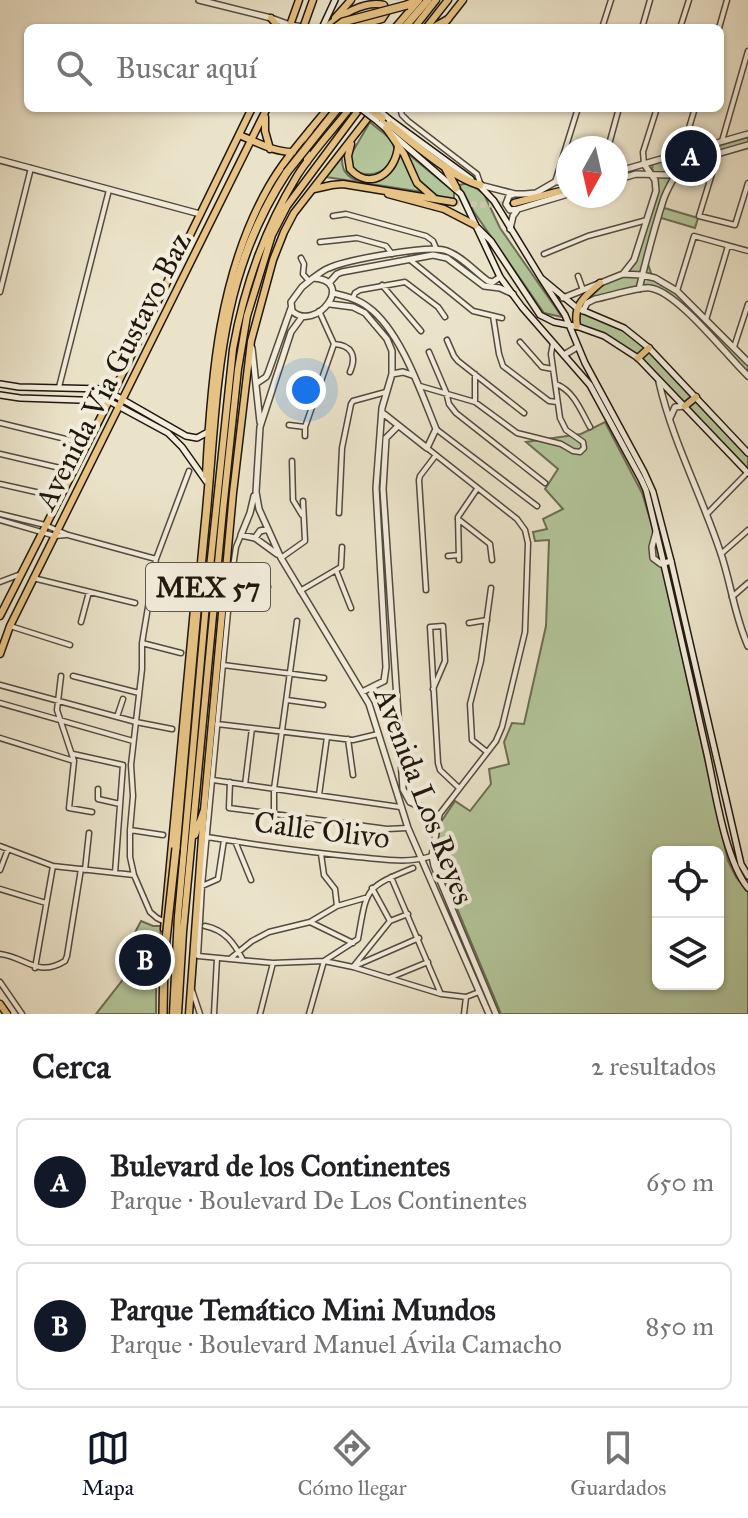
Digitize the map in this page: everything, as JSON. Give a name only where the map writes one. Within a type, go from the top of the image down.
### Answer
[{"type":"highway","points":[[337,24],[418,0]]},
{"type":"highway","points":[[407,24],[428,0]]},
{"type":"highway","points":[[162,1014],[164,958],[220,357],[228,308],[247,247],[273,192],[335,112]]},
{"type":"highway","points":[[374,112],[443,165],[480,185]]},
{"type":"highway","points":[[443,165],[456,188]]},
{"type":"main road","points":[[291,24],[299,0]]},
{"type":"main road","points":[[304,24],[313,0]]},
{"type":"main road","points":[[331,24],[351,0]]},
{"type":"main road","points":[[398,24],[418,0]]},
{"type":"main road","points":[[417,24],[436,0]]},
{"type":"main road","points":[[429,24],[448,0]]},
{"type":"main road","points":[[444,24],[463,0]]},
{"type":"main road","points":[[332,24],[367,2],[384,5],[386,13],[382,19],[364,24]]},
{"type":"main road","points":[[271,18],[276,24]]},
{"type":"main road","points":[[439,24],[448,19]]},
{"type":"main road","name":"Avenida Via Gustavo Baz","points":[[0,616],[250,112]]},
{"type":"main road","points":[[266,112],[265,131],[270,149]]},
{"type":"main road","name":"Avenida Via Gustavo Baz","points":[[0,654],[33,578],[266,112]]},
{"type":"main road","points":[[162,1014],[161,971],[167,894],[217,343],[243,240],[269,185],[325,112]]},
{"type":"main road","name":"MEX 57","points":[[176,1014],[178,916],[205,615],[238,316],[260,248],[276,213],[307,164],[347,112]]},
{"type":"main road","name":"MEX 57","points":[[176,1014],[223,510],[238,369],[247,316],[272,235],[287,206],[357,112]]},
{"type":"main road","points":[[189,1014],[233,493],[251,341],[273,260],[294,213],[373,112]]},
{"type":"main road","points":[[386,128],[404,154],[417,183],[436,199]]},
{"type":"main road","points":[[307,164],[310,130]]},
{"type":"main road","points":[[239,135],[270,149],[293,152]]},
{"type":"main road","points":[[351,141],[348,156],[350,169],[367,178],[375,178],[388,171],[396,159],[398,146]]},
{"type":"main road","points":[[314,189],[337,184],[453,202]]},
{"type":"main road","points":[[381,191],[444,209],[475,225]]},
{"type":"main road","points":[[516,206],[556,194]]},
{"type":"main road","points":[[577,326],[575,316],[586,296],[604,281]]},
{"type":"main road","points":[[638,358],[649,348]]},
{"type":"main road","points":[[685,406],[696,397]]},
{"type":"main road","points":[[191,846],[204,810]]},
{"type":"main road","points":[[167,894],[178,916]]},
{"type":"main road","points":[[0,1004],[7,1014]]},
{"type":"street","points":[[199,0],[284,24]]},
{"type":"street","points":[[329,24],[335,0]]},
{"type":"street","points":[[603,24],[611,0]]},
{"type":"street","points":[[643,24],[650,0]]},
{"type":"street","points":[[681,24],[689,0]]},
{"type":"street","points":[[720,24],[727,0]]},
{"type":"street","points":[[722,141],[748,51]]},
{"type":"street","points":[[368,112],[480,185],[494,201],[569,324],[577,347],[644,472],[653,492],[721,813],[734,865],[748,888]]},
{"type":"street","points":[[379,112],[386,128],[456,188],[464,199],[500,277],[590,385],[641,479],[668,562],[741,864],[748,876]]},
{"type":"street","points":[[401,112],[408,121],[477,174],[480,185]]},
{"type":"street","points":[[516,206],[510,210],[506,204],[509,196],[536,193],[555,182],[577,112]]},
{"type":"street","points":[[611,136],[618,112]]},
{"type":"street","points":[[623,274],[634,260],[656,191],[655,180],[644,164],[643,152],[656,112]]},
{"type":"street","points":[[639,289],[663,201],[671,180],[679,170],[694,112]]},
{"type":"street","points":[[628,169],[748,134]]},
{"type":"street","points":[[628,176],[664,175],[718,153],[748,145]]},
{"type":"street","points":[[718,153],[699,216],[735,225],[748,183]]},
{"type":"street","points":[[0,160],[200,214]]},
{"type":"street","points":[[0,292],[31,168]]},
{"type":"street","points":[[480,185],[515,194]]},
{"type":"street","points":[[59,388],[109,188]]},
{"type":"street","points":[[510,230],[516,206]]},
{"type":"street","points":[[333,216],[346,214],[426,236],[436,248]]},
{"type":"street","points":[[544,254],[588,236],[647,220]]},
{"type":"street","points":[[475,225],[491,241],[540,315],[604,336],[638,358],[748,473],[707,514]]},
{"type":"street","points":[[677,291],[694,236],[748,251]]},
{"type":"street","points":[[320,242],[357,238],[386,246],[392,254]]},
{"type":"street","points":[[706,320],[728,246]]},
{"type":"street","points":[[257,383],[270,370],[295,295],[332,266],[436,248],[461,258],[485,280],[513,294]]},
{"type":"street","points":[[329,283],[342,272],[433,255],[459,265],[478,283],[487,287],[500,277]]},
{"type":"street","points":[[301,258],[303,274],[311,280],[323,279],[329,283],[333,293],[330,304]]},
{"type":"street","points":[[409,259],[468,307],[502,318]]},
{"type":"street","points":[[647,261],[655,278]]},
{"type":"street","points":[[563,298],[623,274],[655,278],[677,291],[734,348],[747,369]]},
{"type":"street","points":[[578,276],[583,290]]},
{"type":"street","points":[[541,278],[580,310],[624,328],[649,348],[748,453]]},
{"type":"street","points":[[604,281],[611,296]]},
{"type":"street","points":[[353,298],[360,290],[407,283],[438,307],[445,317]]},
{"type":"street","points":[[382,285],[421,331]]},
{"type":"street","points":[[580,310],[590,301],[639,289],[658,290],[673,299],[747,369]]},
{"type":"street","points":[[333,293],[353,298],[370,308],[392,332],[436,429],[537,506]]},
{"type":"street","points":[[291,307],[294,313],[302,317],[330,304],[353,307],[365,313],[390,344],[392,374],[382,408],[376,512],[386,667],[384,681]]},
{"type":"street","points":[[734,348],[748,304]]},
{"type":"street","points":[[305,436],[305,427],[334,344],[319,311]]},
{"type":"street","points":[[493,316],[503,366],[549,401],[558,402]]},
{"type":"street","name":"Avenida Los Reyes","points":[[302,317],[291,332],[260,427],[256,492],[261,517],[281,558],[373,714],[408,828],[482,991],[496,1014]]},
{"type":"street","points":[[447,340],[456,359],[524,413]]},
{"type":"street","points":[[251,341],[260,427]]},
{"type":"street","points":[[520,342],[542,367],[553,366]]},
{"type":"street","points":[[334,344],[344,346],[352,354],[354,361],[350,372]]},
{"type":"street","points":[[417,385],[475,402],[517,433],[580,452],[584,448],[583,442],[569,434],[560,418],[551,354],[555,345]]},
{"type":"street","points":[[564,355],[577,347]]},
{"type":"street","points":[[429,352],[449,404],[456,413],[545,483]]},
{"type":"street","points":[[392,374],[403,372],[413,376]]},
{"type":"street","points":[[475,374],[475,402]]},
{"type":"street","points":[[659,380],[670,419],[721,554],[737,619],[748,646]]},
{"type":"street","points":[[0,384],[101,388],[113,393],[122,403],[168,433],[206,481]]},
{"type":"street","points":[[556,384],[571,393],[590,427]]},
{"type":"street","points":[[339,513],[343,443],[351,404],[386,392]]},
{"type":"street","points":[[0,395],[122,403],[186,436],[197,438],[208,432]]},
{"type":"street","points":[[670,419],[675,407],[685,406]]},
{"type":"street","points":[[383,413],[517,519],[525,530],[528,543],[524,639],[502,727],[496,741],[439,815],[432,856]]},
{"type":"street","points":[[0,423],[86,444]]},
{"type":"street","points":[[289,425],[305,427]]},
{"type":"street","points":[[398,426],[386,438],[383,489],[399,750],[404,794],[415,806],[439,815]]},
{"type":"street","points":[[427,448],[436,429]]},
{"type":"street","points":[[419,443],[432,436]]},
{"type":"street","points":[[0,454],[73,471]]},
{"type":"street","points":[[426,590],[419,480],[436,455]]},
{"type":"street","points":[[292,461],[293,500],[303,517]]},
{"type":"street","points":[[163,921],[150,912],[130,857],[131,765],[142,643],[156,559],[189,471]]},
{"type":"street","points":[[0,484],[58,497]]},
{"type":"street","points":[[448,556],[459,558],[459,514],[477,488]]},
{"type":"street","points":[[256,492],[236,547],[231,580],[196,956],[273,963],[324,961],[441,994],[466,997],[482,991]]},
{"type":"street","points":[[281,558],[304,544],[303,501]]},
{"type":"street","points":[[0,514],[56,533],[156,559]]},
{"type":"street","points":[[458,519],[490,544],[492,560]]},
{"type":"street","points":[[0,520],[44,528]]},
{"type":"street","points":[[255,538],[258,533],[268,529]]},
{"type":"street","points":[[721,554],[748,530]]},
{"type":"street","points":[[656,531],[653,558],[656,562],[668,562]]},
{"type":"street","name":"Avenida Los Reyes","points":[[241,535],[255,538],[281,558]]},
{"type":"street","points":[[300,591],[342,566],[342,547]]},
{"type":"street","points":[[336,570],[351,608]]},
{"type":"street","points":[[0,582],[21,574]]},
{"type":"street","points":[[33,578],[135,603]]},
{"type":"street","points":[[231,580],[268,587]]},
{"type":"street","points":[[732,598],[748,583]]},
{"type":"street","points":[[487,752],[472,740],[470,704],[481,661],[491,588]]},
{"type":"street","points":[[81,622],[89,592]]},
{"type":"street","points":[[469,623],[487,620]]},
{"type":"street","points":[[274,813],[274,789],[297,621]]},
{"type":"street","points":[[10,626],[70,645]]},
{"type":"street","points":[[433,689],[445,661],[443,626],[430,627],[433,689],[439,767],[459,788]]},
{"type":"street","points":[[142,643],[181,653]]},
{"type":"street","points":[[223,665],[324,678]]},
{"type":"street","points":[[61,676],[57,710],[74,761],[69,808],[92,812]]},
{"type":"street","points":[[73,676],[139,693]]},
{"type":"street","points":[[362,692],[384,681],[396,686]]},
{"type":"street","points":[[0,685],[172,729]]},
{"type":"street","points":[[117,717],[123,699]]},
{"type":"street","points":[[287,700],[323,705]]},
{"type":"street","points":[[0,703],[133,741]]},
{"type":"street","points":[[217,724],[348,739],[378,734]]},
{"type":"street","points":[[245,785],[252,728]]},
{"type":"street","points":[[319,795],[327,737]]},
{"type":"street","points":[[0,738],[74,761]]},
{"type":"street","points":[[348,739],[353,775]]},
{"type":"street","points":[[73,754],[123,765],[115,873]]},
{"type":"street","points":[[212,780],[400,807]]},
{"type":"street","points":[[230,782],[229,808],[387,829],[408,828]]},
{"type":"street","points":[[98,789],[98,799],[120,804]]},
{"type":"street","points":[[721,813],[729,812]]},
{"type":"street","points":[[130,830],[163,835]]},
{"type":"street","points":[[0,954],[35,968],[65,961],[89,833]]},
{"type":"street","name":"Calle Olivo","points":[[207,837],[321,854],[400,861],[432,856]]},
{"type":"street","points":[[202,886],[218,879],[224,840]]},
{"type":"street","points":[[235,841],[251,880]]},
{"type":"street","points":[[0,846],[53,866],[134,875]]},
{"type":"street","points":[[0,870],[8,849]]},
{"type":"street","points":[[321,854],[324,875],[335,889],[337,906]]},
{"type":"street","name":"Avenida Los Reyes","points":[[432,856],[489,1014]]},
{"type":"street","points":[[35,968],[53,866]]},
{"type":"street","points":[[309,1014],[324,961],[358,939],[365,898],[372,888],[413,868]]},
{"type":"street","points":[[391,877],[441,994]]},
{"type":"street","points":[[372,888],[390,921]]},
{"type":"street","points":[[0,889],[46,903]]},
{"type":"street","points":[[227,959],[269,932],[310,922],[337,906],[365,898]]},
{"type":"street","points":[[353,967],[390,921],[408,914]]},
{"type":"street","points":[[310,922],[353,943]]},
{"type":"street","points":[[205,926],[221,932],[243,960]]},
{"type":"street","points":[[353,967],[419,938]]},
{"type":"street","points":[[214,1014],[217,958]]},
{"type":"street","points":[[388,978],[428,962]]},
{"type":"street","points":[[260,1014],[273,963]]},
{"type":"street","points":[[0,982],[22,1014]]},
{"type":"street","points":[[191,986],[200,1014]]},
{"type":"street","points":[[464,1014],[466,997]]},
{"type":"green space","points":[[370,122],[390,139],[394,155],[386,168],[370,174],[351,168],[350,156]]},
{"type":"green space","points":[[748,135],[748,144],[703,157],[678,170],[661,207],[698,218],[695,228],[658,217],[647,261],[654,279],[677,292],[748,362],[748,375],[673,298],[651,287],[587,303],[583,311],[623,328],[649,348],[748,454],[748,472],[626,348],[578,326],[578,309],[600,283],[624,274],[634,261],[656,191],[653,162]]},
{"type":"green space","points":[[406,152],[454,192],[454,199],[428,190],[417,177]]},
{"type":"green space","points":[[400,153],[411,178],[422,192],[326,177],[342,157],[344,170],[354,179],[381,179],[393,169]]},
{"type":"green space","points":[[469,183],[484,194],[500,228],[562,317],[544,313],[474,212],[459,185]]},
{"type":"green space","points":[[605,422],[642,493],[655,535],[728,861],[748,892],[748,1014],[501,1014],[435,856],[441,822],[455,801],[470,811],[491,784],[489,769],[509,764],[504,742],[512,723],[524,724],[546,626],[549,540],[535,541],[533,532],[547,529],[543,519],[563,509],[545,489],[558,469],[526,442],[581,434]]},
{"type":"green space","points":[[141,921],[161,926],[156,1014],[96,1014],[132,968],[130,942]]},
{"type":"tunnel","points":[[453,202],[482,205],[514,203]]},
{"type":"place","name":"Bulevard de los Continentes","points":[[691,156]]},
{"type":"place","name":"Parque Temático Mini Mundos","points":[[145,960]]}]
